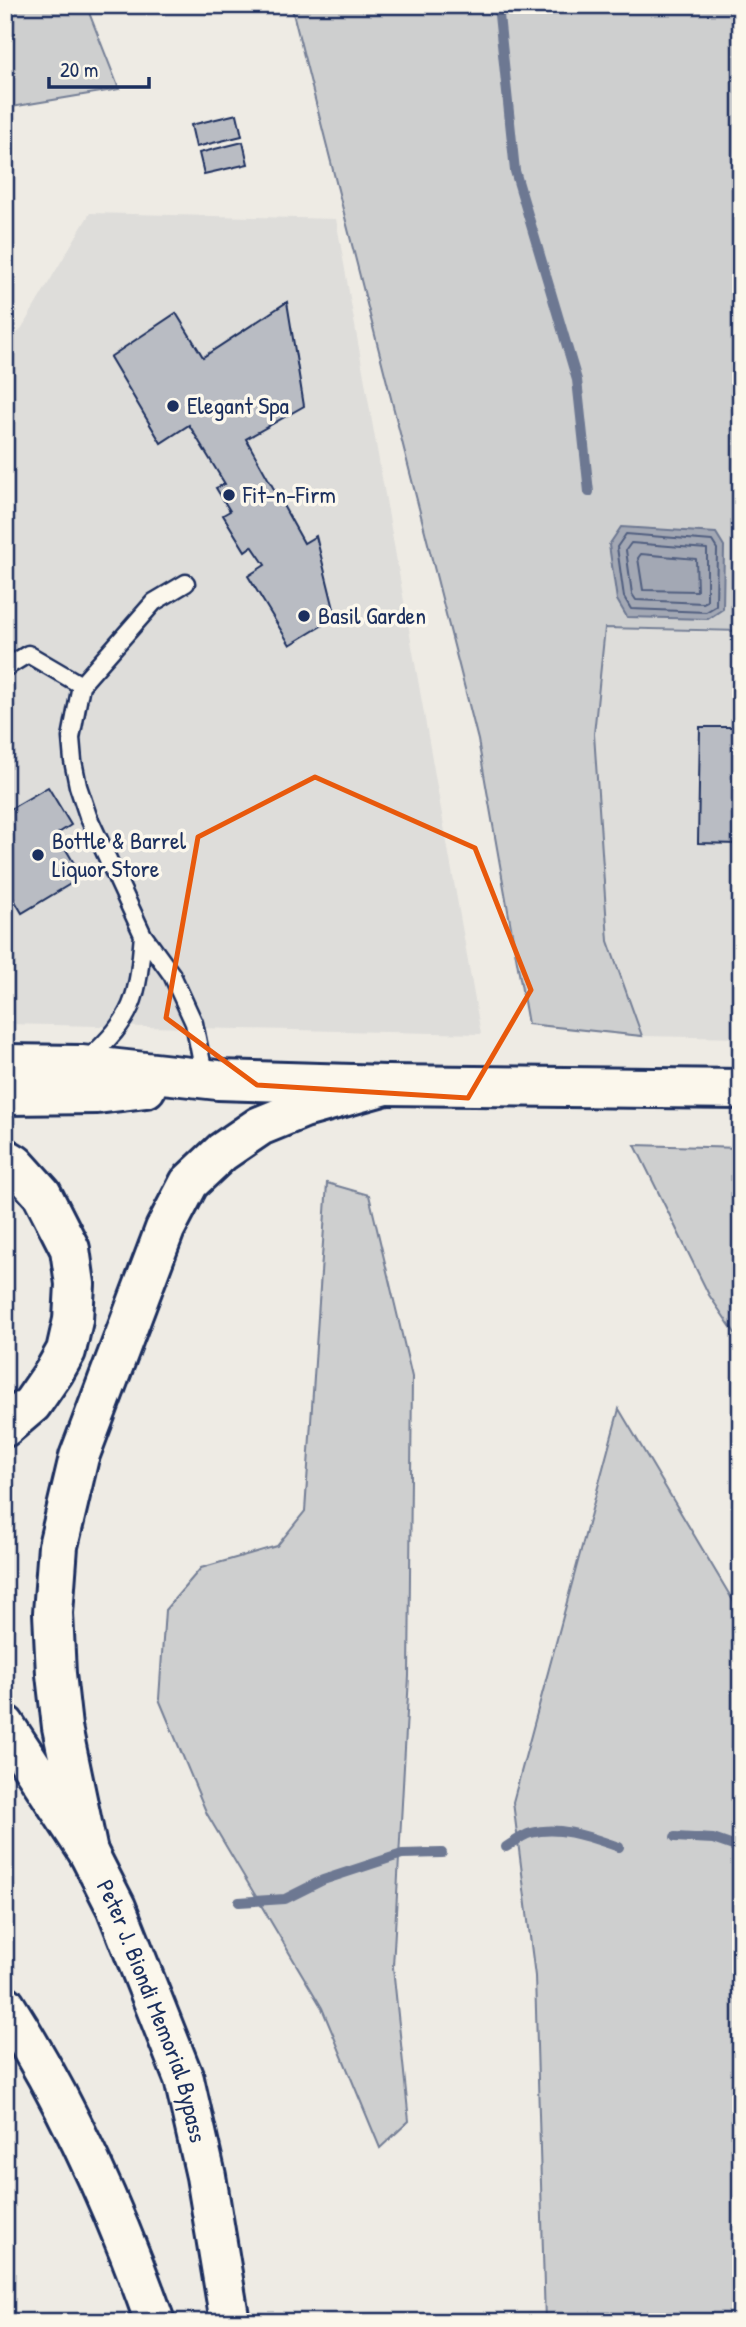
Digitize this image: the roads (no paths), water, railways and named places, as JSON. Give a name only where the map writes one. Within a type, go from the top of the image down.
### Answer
[{"type":"main road","points":[[5,1064],[81,1065],[211,1079],[386,1085],[741,1089]]},
{"type":"main road","points":[[5,1095],[97,1094],[211,1079]]},
{"type":"main road","points":[[88,1852],[62,1727],[56,1674],[54,1614],[58,1546],[79,1457],[160,1241],[189,1183],[222,1152],[260,1126],[293,1112],[386,1085]]},
{"type":"main road","points":[[5,1158],[15,1164],[42,1194],[70,1249],[75,1284],[73,1320],[66,1351],[32,1404],[5,1427]]},
{"type":"main road","name":"Peter J. Biondi Memorial Bypass","points":[[5,1725],[88,1852],[116,1907],[184,2080],[206,2176],[230,2322]]},
{"type":"main road","points":[[5,2005],[94,2167],[155,2322]]},
{"type":"lane","points":[[186,583],[154,602],[81,685],[71,738],[72,761],[88,816],[142,935],[172,975],[194,1023],[211,1079]]},
{"type":"lane","points":[[5,668],[28,654],[81,685]]},
{"type":"lane","points":[[81,1065],[107,1041],[122,1023],[133,1003],[138,982],[142,935]]},
{"type":"water","points":[[621,527],[716,533],[724,546],[723,609],[708,619],[627,617],[617,600],[609,545]]},
{"type":"waterway","points":[[498,5],[515,171],[577,380],[589,492]]},
{"type":"waterway","points":[[506,1847],[528,1834],[542,1831],[576,1834],[619,1847]]},
{"type":"waterway","points":[[675,1837],[713,1839],[736,1847],[741,1845]]},
{"type":"waterway","points":[[239,1902],[285,1899],[323,1880],[402,1854],[442,1853]]},
{"type":"place","name":"Elegant Spa","points":[[173,406]]},
{"type":"place","name":"Fit-n-Firm","points":[[229,495]]},
{"type":"place","name":"Basil Garden","points":[[304,616]]},
{"type":"place","name":"Bottle & Barrel Liquor Store","points":[[38,855]]}]
